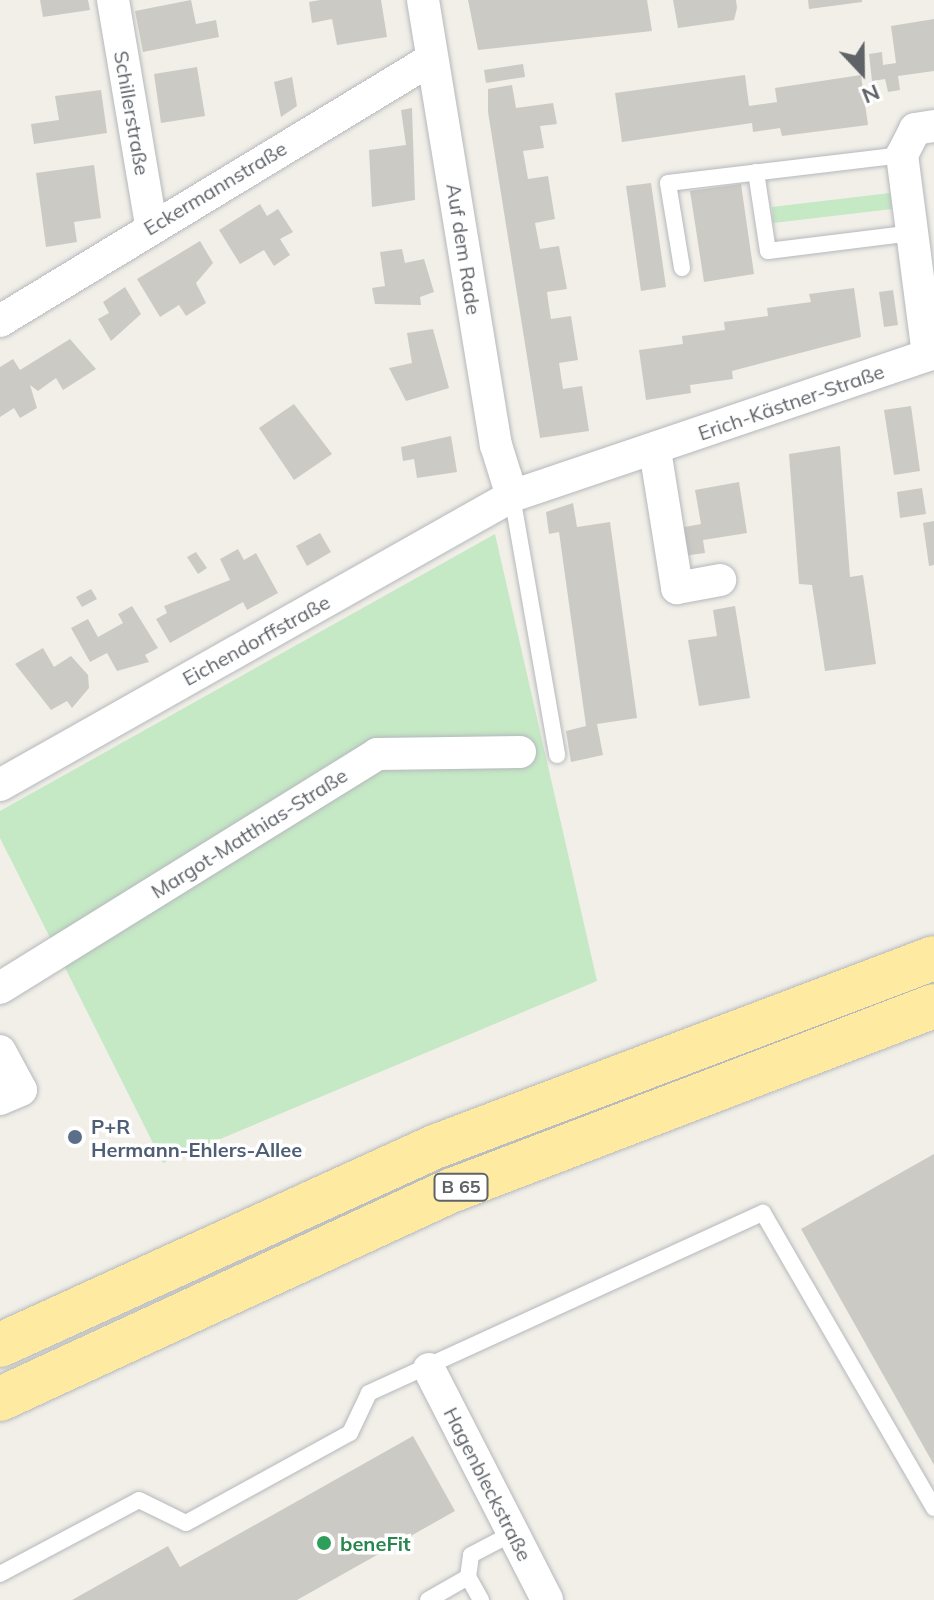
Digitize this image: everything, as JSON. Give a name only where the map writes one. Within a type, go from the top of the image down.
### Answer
[{"type":"highway","name":"B 65","points":[[0,1345],[437,1146],[934,958]]},
{"type":"highway","name":"B 65","points":[[0,1399],[453,1190],[934,1006]]},
{"type":"street","name":"Schillerstraße","points":[[113,0],[151,225]]},
{"type":"street","name":"Auf dem Rade","points":[[423,0],[496,445],[512,496]]},
{"type":"street","name":"Eckermannstraße","points":[[0,321],[151,225],[432,59]]},
{"type":"street","points":[[902,155],[915,129],[934,126]]},
{"type":"street","name":"Erich-Kästner-Straße","points":[[512,496],[931,364],[902,155]]},
{"type":"street","points":[[655,450],[677,588],[720,580]]},
{"type":"street","name":"Eichendorffstraße","points":[[0,785],[512,496]]},
{"type":"street","name":"Margot-Matthias-Straße","points":[[0,988],[377,754],[520,752]]},
{"type":"street","points":[[0,1051],[21,1090],[0,1099]]},
{"type":"street","name":"Hagenbleckstraße","points":[[429,1369],[547,1600]]},
{"type":"lane","points":[[682,268],[668,183],[902,155]]},
{"type":"lane","points":[[756,172],[768,251],[912,233]]},
{"type":"lane","points":[[512,496],[557,755]]},
{"type":"lane","points":[[0,1574],[139,1500],[186,1523],[350,1433],[369,1393],[429,1369],[763,1213],[934,1508]]},
{"type":"lane","points":[[481,1600],[468,1577],[471,1555],[513,1533]]},
{"type":"lane","points":[[428,1600],[468,1577]]},
{"type":"green space","points":[[890,193],[892,209],[773,223],[772,207]]},
{"type":"green space","points":[[495,534],[597,981],[163,1163],[0,838],[0,811]]},
{"type":"building","points":[[40,0],[88,0],[90,10],[43,17]]},
{"type":"building","points":[[191,0],[196,24],[216,20],[219,37],[143,52],[135,11]]},
{"type":"building","points":[[381,0],[387,37],[337,45],[332,19],[312,23],[309,2]]},
{"type":"building","points":[[468,0],[647,0],[652,31],[478,50]]},
{"type":"building","points":[[673,0],[736,0],[737,8],[734,20],[678,28]]},
{"type":"building","points":[[808,0],[862,0],[862,2],[809,9]]},
{"type":"building","points":[[934,19],[934,71],[898,76],[900,90],[888,92],[885,79],[872,81],[869,54],[882,52],[883,65],[896,63],[891,26]]},
{"type":"building","points":[[523,64],[525,77],[486,83],[484,70]]},
{"type":"building","points":[[197,67],[205,116],[161,123],[154,74]]},
{"type":"building","points":[[745,75],[749,106],[777,102],[775,88],[861,75],[868,125],[782,136],[780,128],[753,132],[752,123],[622,142],[615,93]]},
{"type":"building","points":[[292,77],[297,106],[281,117],[274,82]]},
{"type":"building","points":[[512,85],[516,108],[553,103],[557,124],[540,126],[544,148],[523,151],[528,179],[548,176],[555,219],[535,223],[540,249],[559,246],[567,289],[547,292],[549,307],[551,319],[571,316],[578,360],[559,363],[563,389],[582,386],[589,431],[540,438],[488,112],[488,89]]},
{"type":"building","points":[[101,90],[107,133],[34,144],[31,124],[59,120],[55,96]]},
{"type":"building","points":[[412,108],[415,200],[372,207],[369,150],[406,145],[401,110]]},
{"type":"building","points":[[94,165],[101,218],[74,222],[77,242],[46,247],[36,173]]},
{"type":"building","points":[[651,183],[666,287],[641,291],[626,186]]},
{"type":"building","points":[[741,184],[754,274],[704,282],[690,191]]},
{"type":"building","points":[[260,204],[267,216],[278,209],[293,232],[280,239],[290,255],[274,266],[264,250],[240,264],[219,230]]},
{"type":"building","points":[[200,241],[213,263],[196,283],[206,303],[186,316],[179,305],[160,317],[137,279]]},
{"type":"building","points":[[402,249],[405,263],[424,259],[434,292],[420,297],[421,305],[375,304],[372,288],[385,286],[380,252]]},
{"type":"building","points":[[125,287],[141,314],[111,341],[98,319],[109,313],[103,302]]},
{"type":"building","points":[[854,288],[861,337],[732,371],[733,379],[690,385],[691,393],[646,400],[639,350],[683,344],[682,336],[725,330],[724,322],[768,316],[767,308],[811,302],[809,294]]},
{"type":"building","points":[[893,290],[898,325],[884,327],[879,292]]},
{"type":"building","points":[[433,329],[449,388],[406,401],[389,368],[412,363],[407,333]]},
{"type":"building","points":[[70,339],[96,369],[63,390],[56,378],[38,391],[30,385],[37,408],[20,418],[14,408],[0,417],[0,367],[13,359],[20,370]]},
{"type":"building","points":[[294,404],[332,454],[294,480],[259,428]]},
{"type":"building","points":[[911,406],[920,471],[894,475],[884,410]]},
{"type":"building","points":[[451,436],[457,472],[417,478],[414,459],[403,461],[401,447]]},
{"type":"building","points":[[840,446],[850,577],[863,575],[876,664],[825,671],[812,585],[799,584],[789,454]]},
{"type":"building","points":[[739,482],[747,533],[703,540],[705,553],[683,556],[679,528],[701,524],[695,490]]},
{"type":"building","points":[[922,488],[926,514],[900,518],[897,492]]},
{"type":"building","points":[[573,503],[577,527],[610,522],[637,718],[597,724],[603,755],[571,762],[566,731],[586,726],[559,532],[549,534],[546,512]]},
{"type":"building","points":[[934,521],[934,565],[929,566],[923,523]]},
{"type":"building","points":[[320,533],[331,552],[307,566],[296,546]]},
{"type":"building","points":[[238,549],[244,560],[256,553],[278,593],[247,610],[243,602],[170,643],[156,619],[167,613],[164,606],[230,580],[220,559]]},
{"type":"building","points":[[196,552],[207,568],[198,574],[187,557]]},
{"type":"building","points":[[91,589],[97,599],[82,607],[76,597]]},
{"type":"building","points":[[132,606],[158,648],[145,655],[149,662],[117,671],[107,653],[90,662],[71,628],[88,619],[98,637],[123,623],[118,614]]},
{"type":"building","points":[[735,606],[750,698],[699,706],[688,640],[717,636],[713,610]]},
{"type":"building","points":[[43,648],[54,667],[71,656],[88,675],[89,688],[72,708],[67,701],[51,710],[15,664]]},
{"type":"building","points":[[934,1154],[934,1465],[801,1229]]},
{"type":"building","points":[[413,1436],[455,1511],[297,1600],[72,1600],[168,1546],[180,1567]]},
{"type":"place","name":"P+R Hermann-Ehlers-Allee","points":[[75,1137]]},
{"type":"place","name":"beneFit","points":[[324,1543]]}]
